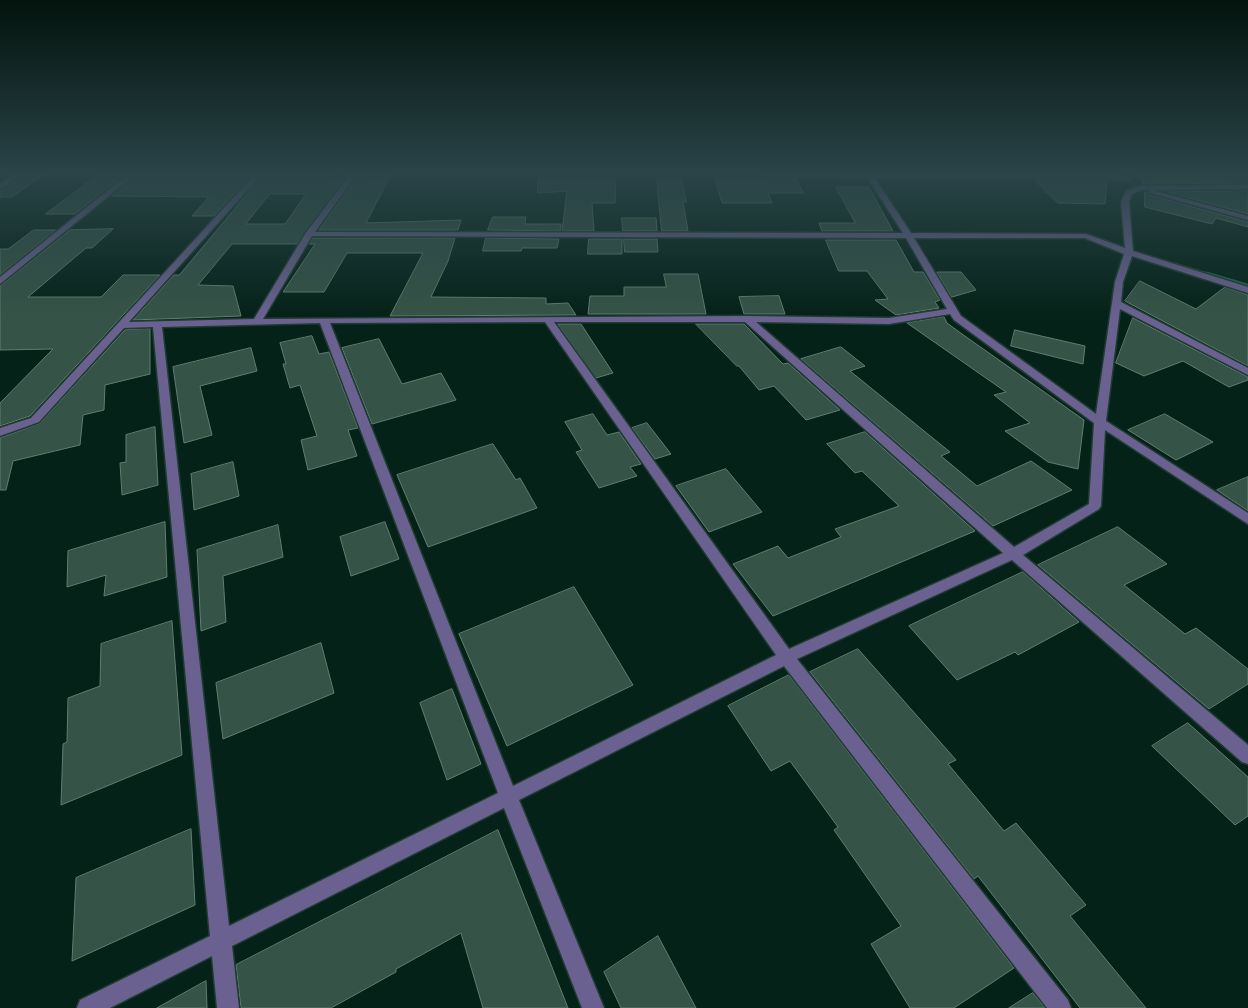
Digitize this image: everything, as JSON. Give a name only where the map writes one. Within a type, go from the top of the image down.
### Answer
[{"type":"street","points":[[0,281],[75,221]]},
{"type":"street","points":[[0,432],[34,420],[217,221]]},
{"type":"street","points":[[257,321],[318,221]]},
{"type":"street","points":[[899,221],[957,318],[1100,422],[1248,519]]},
{"type":"street","points":[[88,1008],[786,657],[1013,554],[1095,506],[1100,422],[1119,282],[1129,250],[1127,221]]},
{"type":"street","points":[[309,234],[1086,236],[1129,250],[1150,253],[1248,282]]},
{"type":"street","points":[[1129,250],[1143,258],[1248,290]]},
{"type":"street","points":[[1116,303],[1248,372]]},
{"type":"street","points":[[123,325],[324,320],[747,319],[889,321],[953,311]]},
{"type":"street","points":[[747,319],[1013,554],[1248,756]]},
{"type":"street","points":[[324,320],[508,796],[594,1008]]},
{"type":"street","points":[[548,320],[786,657],[1060,1008]]},
{"type":"street","points":[[158,324],[228,1008]]},
{"type":"building","points":[[224,221],[248,221],[246,224],[285,224],[287,221],[314,221],[297,244],[232,244],[198,285],[233,286],[241,316],[133,320],[174,275],[179,275]]},
{"type":"building","points":[[325,221],[367,221],[366,223],[461,221],[458,230],[319,230]]},
{"type":"building","points":[[491,221],[525,221],[525,224],[561,224],[560,231],[488,230]]},
{"type":"building","points":[[563,221],[593,221],[594,231],[562,231]]},
{"type":"building","points":[[622,221],[656,221],[657,231],[623,231]]},
{"type":"building","points":[[661,221],[686,221],[688,231],[662,231]]},
{"type":"building","points":[[854,221],[888,221],[893,231],[822,231],[819,223],[855,223]]},
{"type":"building","points":[[1200,221],[1214,221],[1212,224]]},
{"type":"building","points":[[1227,221],[1248,222],[1248,227]]},
{"type":"building","points":[[113,229],[92,248],[86,248],[28,297],[101,297],[123,275],[160,275],[30,416],[0,426],[0,403],[53,349],[0,350],[0,286],[70,230]]},
{"type":"building","points":[[34,230],[56,230],[0,275],[0,249],[8,249]]},
{"type":"building","points":[[313,238],[455,238],[448,261],[431,297],[546,298],[546,304],[568,303],[576,315],[390,316],[423,253],[347,253],[324,292],[283,292],[315,244],[309,244]]},
{"type":"building","points":[[486,238],[559,239],[557,248],[522,248],[521,251],[483,251]]},
{"type":"building","points":[[589,239],[622,239],[622,254],[588,254]]},
{"type":"building","points":[[624,239],[657,239],[658,252],[625,252]]},
{"type":"building","points":[[826,240],[896,240],[914,272],[923,272],[940,300],[935,302],[939,308],[896,315],[875,300],[888,299],[867,271],[839,271]]},
{"type":"building","points":[[937,272],[961,272],[976,290],[952,297]]},
{"type":"building","points":[[664,274],[698,274],[706,314],[588,314],[590,296],[624,296],[624,287],[666,287]]},
{"type":"building","points":[[1140,281],[1196,309],[1225,287],[1248,295],[1248,366],[1125,301]]},
{"type":"building","points":[[779,296],[785,314],[744,314],[739,297]]},
{"type":"building","points":[[944,317],[947,323],[1084,420],[1078,469],[1048,462],[1005,431],[1030,423],[994,395],[1006,392],[907,323]]},
{"type":"building","points":[[1133,318],[1248,377],[1248,380],[1229,387],[1183,361],[1144,376],[1116,363]]},
{"type":"building","points":[[558,324],[581,324],[613,373],[596,378]]},
{"type":"building","points":[[696,324],[744,324],[783,364],[788,363],[840,410],[806,420],[774,386],[759,390],[739,366]]},
{"type":"building","points":[[150,329],[150,374],[105,385],[104,410],[83,415],[80,445],[13,461],[6,490],[0,490],[0,438],[40,423],[125,330]]},
{"type":"building","points":[[1015,330],[1085,346],[1083,364],[1011,346]]},
{"type":"building","points":[[312,336],[319,354],[329,352],[358,428],[348,430],[357,456],[308,470],[301,440],[317,436],[300,385],[290,388],[283,364],[286,364],[280,343]]},
{"type":"building","points":[[379,339],[402,384],[441,373],[456,400],[372,424],[342,348]]},
{"type":"building","points":[[841,347],[865,366],[850,371],[950,452],[941,456],[977,486],[1031,461],[1072,490],[993,526],[801,359]]},
{"type":"building","points":[[251,348],[257,371],[200,386],[212,435],[184,443],[173,367]]},
{"type":"building","points":[[593,414],[607,435],[619,432],[641,464],[630,467],[637,476],[599,488],[576,452],[582,450],[565,422]]},
{"type":"building","points":[[1165,414],[1213,442],[1176,460],[1128,430]]},
{"type":"building","points":[[647,423],[671,454],[655,459],[632,428]]},
{"type":"building","points":[[155,427],[158,485],[122,495],[120,463],[126,462],[126,435]]},
{"type":"building","points":[[865,432],[975,531],[773,616],[733,564],[778,546],[788,558],[841,537],[835,529],[899,506],[862,471],[855,473],[827,444]]},
{"type":"building","points":[[493,444],[516,480],[520,478],[537,508],[428,547],[397,475]]},
{"type":"building","points":[[233,462],[239,496],[194,510],[191,474]]},
{"type":"building","points":[[726,469],[762,512],[709,532],[676,486]]},
{"type":"building","points":[[1248,477],[1248,511],[1217,490]]},
{"type":"building","points":[[165,522],[167,577],[104,596],[106,575],[67,587],[68,551]]},
{"type":"building","points":[[385,522],[399,559],[351,576],[340,537]]},
{"type":"building","points":[[278,525],[283,557],[223,576],[226,622],[201,631],[197,550]]},
{"type":"building","points":[[1118,527],[1167,564],[1124,585],[1185,634],[1196,628],[1248,669],[1248,684],[1209,709],[1038,565]]},
{"type":"building","points":[[1023,572],[1079,622],[1018,655],[1015,652],[957,680],[909,626]]},
{"type":"building","points":[[574,587],[633,685],[507,746],[459,634]]},
{"type":"building","points":[[172,621],[182,755],[61,805],[63,744],[67,742],[68,698],[100,686],[101,644]]},
{"type":"building","points":[[321,643],[334,693],[223,739],[216,683]]},
{"type":"building","points":[[858,649],[956,760],[948,764],[1004,831],[1016,823],[1086,905],[1070,916],[1146,1008],[1080,1008],[978,876],[974,879],[810,672]]},
{"type":"building","points":[[789,675],[1014,968],[954,1008],[910,1008],[871,944],[901,926],[834,830],[838,827],[790,761],[771,771],[728,706]]},
{"type":"building","points":[[452,689],[481,764],[447,780],[420,703]]},
{"type":"building","points":[[1188,723],[1248,777],[1248,816],[1235,825],[1152,746]]},
{"type":"building","points":[[191,829],[195,905],[72,961],[76,878]]},
{"type":"building","points":[[498,830],[568,1008],[483,1008],[461,933],[331,1008],[241,1008],[236,965]]},
{"type":"building","points":[[658,936],[696,1008],[621,1008],[604,972]]},
{"type":"building","points":[[206,981],[207,1008],[157,1008]]},
{"type":"building","points":[[1033,993],[1045,1008],[1009,1008]]},
{"type":"waterway","points":[[1164,261],[1211,275]]},
{"type":"waterway","points":[[1207,274],[1248,286]]}]
